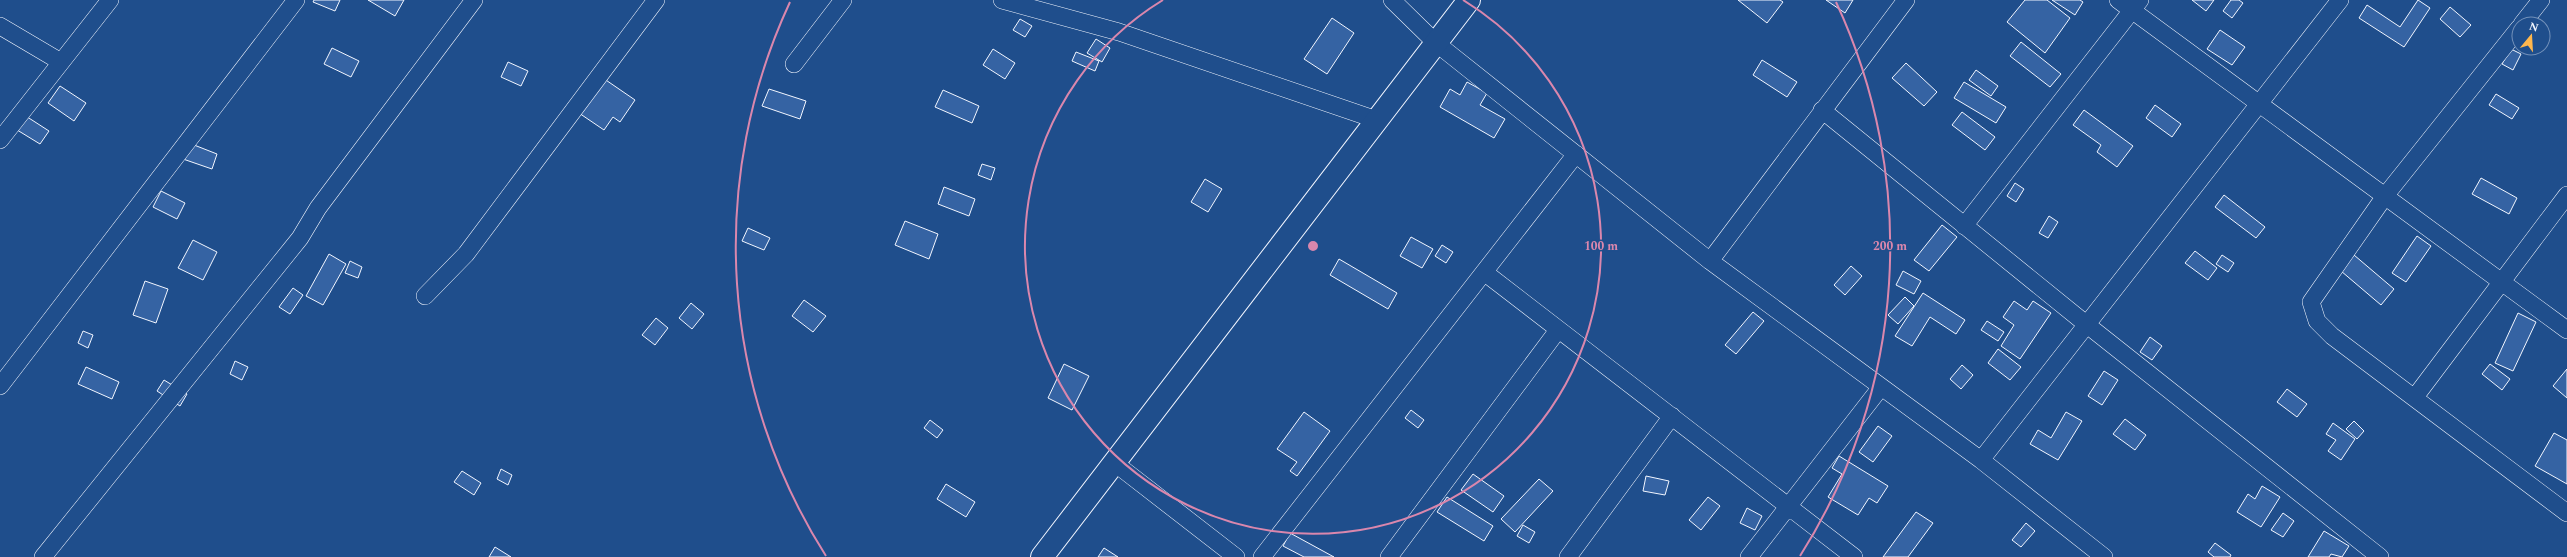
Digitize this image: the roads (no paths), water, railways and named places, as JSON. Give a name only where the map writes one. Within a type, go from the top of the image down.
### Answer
[{"type":"main road","points":[[1042,557],[1116,464],[1469,0]]},
{"type":"street","points":[[0,140],[110,0]]},
{"type":"street","points":[[0,386],[296,0]]},
{"type":"street","points":[[43,557],[300,238],[318,208],[474,0]]},
{"type":"street","points":[[425,296],[466,254],[656,0]]},
{"type":"street","points":[[794,64],[843,0]]},
{"type":"street","points":[[1002,0],[1119,32],[1377,120]]},
{"type":"street","points":[[1392,0],[1436,43],[1710,261],[1981,460],[2104,557]]},
{"type":"street","points":[[1710,261],[1906,0]]},
{"type":"street","points":[[2118,0],[2136,5],[2259,104],[2567,330]]},
{"type":"street","points":[[1981,460],[2340,0]]},
{"type":"street","points":[[2528,16],[2541,0]]},
{"type":"street","points":[[1964,226],[2136,5]]},
{"type":"street","points":[[0,26],[61,62]]},
{"type":"street","points":[[2511,38],[2385,196],[2311,302],[2317,321],[2332,336],[2415,397],[2567,513]]},
{"type":"street","points":[[1822,110],[2374,555]]},
{"type":"street","points":[[1262,557],[1576,154]]},
{"type":"street","points":[[2415,397],[2567,195]]},
{"type":"street","points":[[1484,272],[1854,557]]},
{"type":"street","points":[[1389,557],[1558,330]]},
{"type":"street","points":[[1749,557],[1881,387]]},
{"type":"street","points":[[1568,557],[1672,416]]},
{"type":"street","points":[[1116,464],[1236,557]]}]
